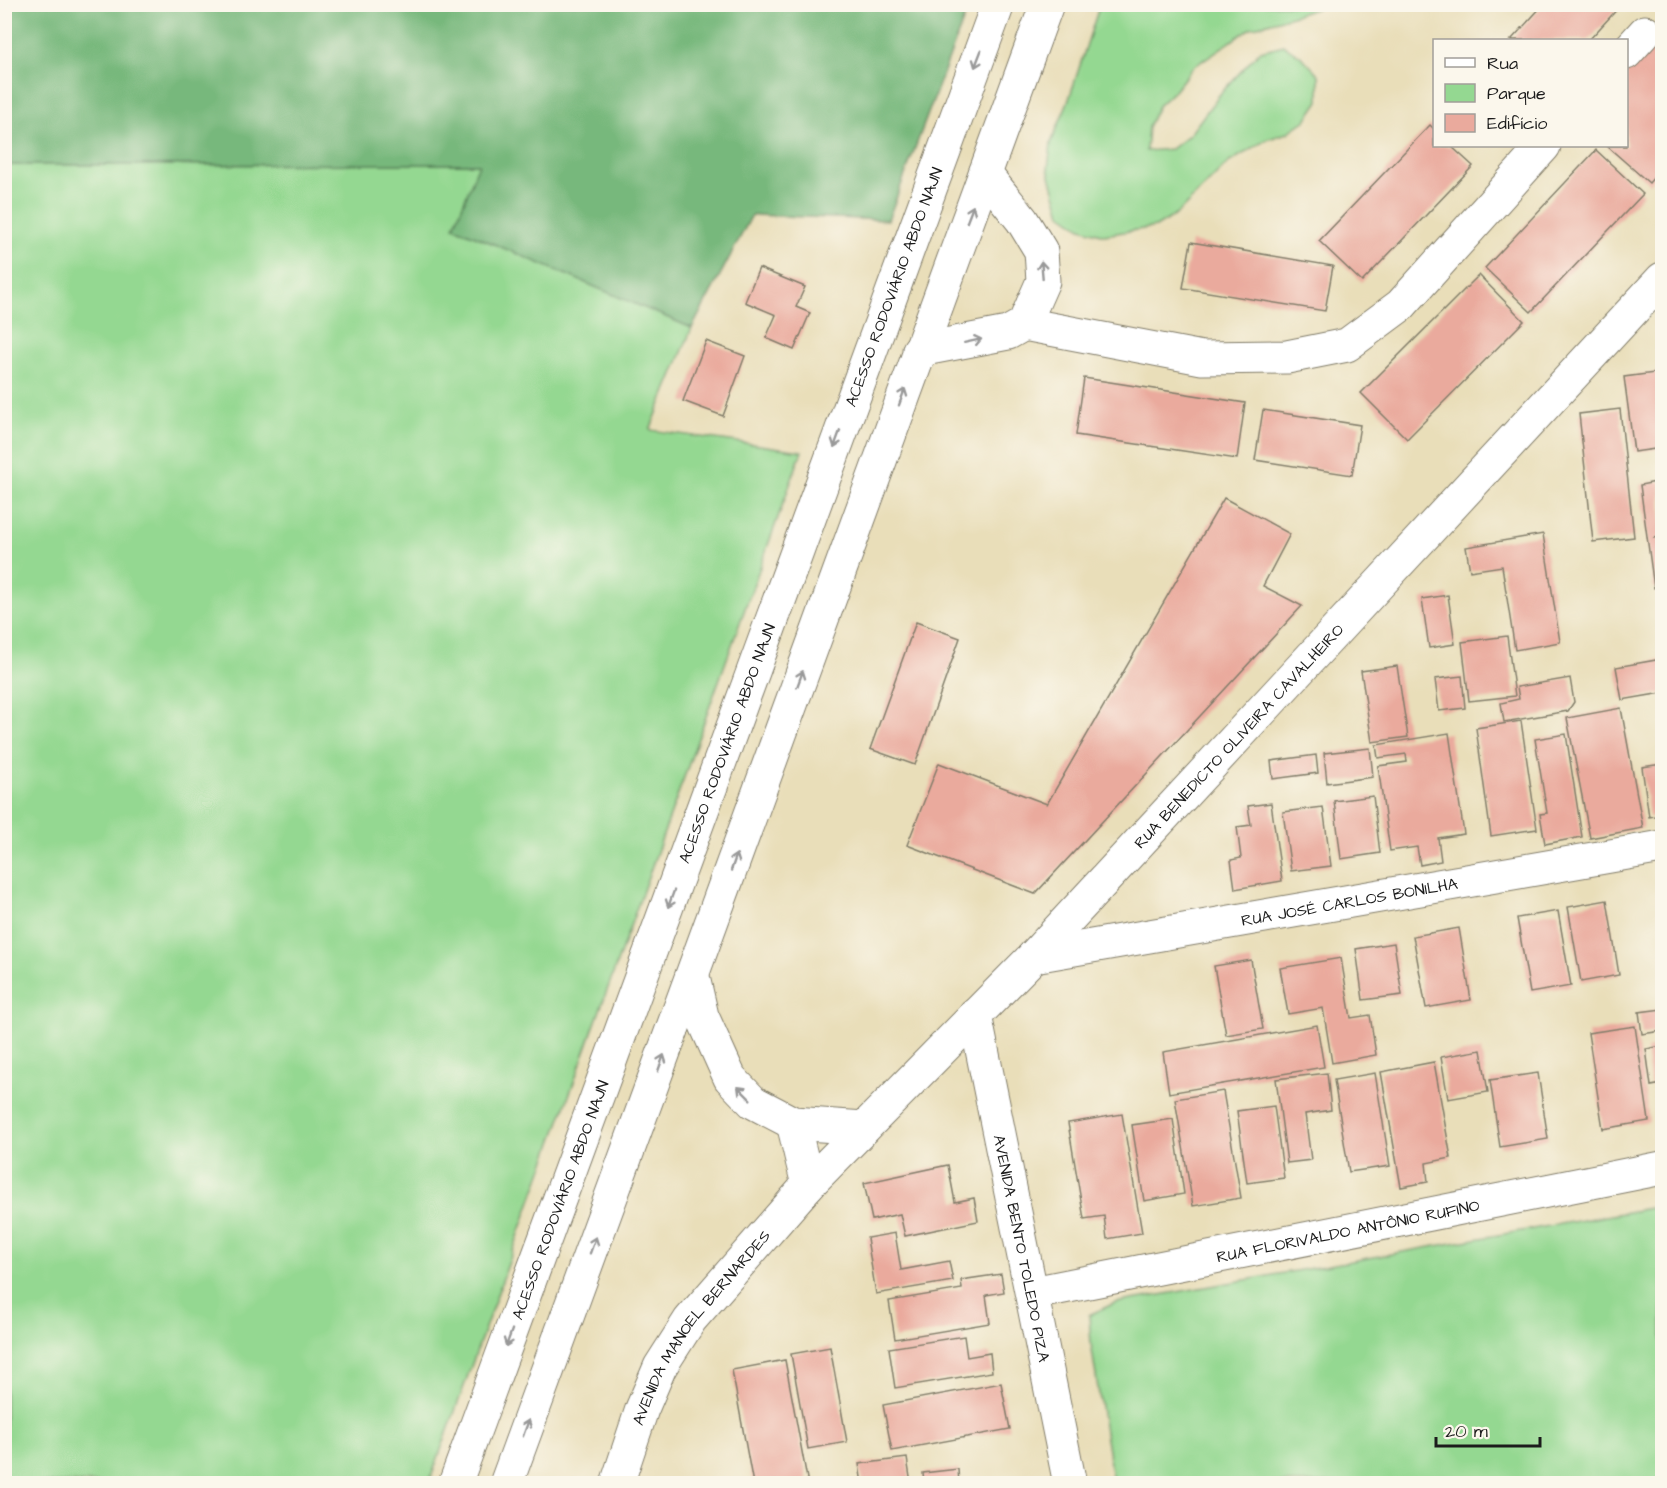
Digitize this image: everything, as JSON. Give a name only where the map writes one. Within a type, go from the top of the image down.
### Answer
[{"type":"main road","name":"ACESSO RODOVIÁRIO ABDO NAJN","points":[[456,1484],[645,972],[868,353],[998,4]]},
{"type":"main road","points":[[506,1484],[1047,4]]},
{"type":"main road","points":[[1024,324],[1202,358],[1287,357],[1347,345],[1401,305],[1543,147]]},
{"type":"main road","points":[[919,350],[1008,333],[1024,324],[1043,281],[1041,251],[1022,220],[985,174]]},
{"type":"main road","name":"RUA BENEDICTO OLIVEIRA CAVALHEIRO","points":[[808,1185],[1034,956],[1662,279]]},
{"type":"main road","name":"RUA JOSÉ CARLOS BONILHA","points":[[1034,956],[1662,847]]},
{"type":"main road","points":[[693,977],[702,1017],[730,1078],[753,1102],[794,1123],[864,1128]]},
{"type":"main road","name":"AVENIDA BENTO TOLEDO PIZA","points":[[975,1015],[1070,1484]]},
{"type":"main road","points":[[794,1123],[808,1185]]},
{"type":"main road","name":"RUA FLORIVALDO ANTÔNIO RUFINO","points":[[1033,1293],[1662,1168]]},
{"type":"main road","name":"AVENIDA MANOEL BERNARDES","points":[[617,1484],[642,1409],[660,1366],[690,1320],[808,1185]]},
{"type":"green space","points":[[1100,4],[1329,5],[1251,28],[1193,67],[1175,90],[1158,106],[1148,127],[1146,151],[1171,149],[1190,134],[1220,94],[1260,51],[1284,45],[1303,58],[1319,75],[1319,101],[1306,120],[1287,133],[1266,140],[1228,163],[1177,214],[1156,227],[1104,235],[1081,228],[1061,214],[1048,169],[1051,143],[1069,99]]},
{"type":"green space","points":[[4,5],[969,5],[888,220],[752,215],[692,328],[454,227],[479,164],[5,165]]},
{"type":"green space","points":[[480,164],[454,227],[692,328],[650,430],[802,451],[429,1483],[5,1483],[4,165]]},
{"type":"green space","points":[[1662,1206],[1662,1483],[1113,1483],[1091,1344],[1089,1315],[1115,1303]]},
{"type":"building","points":[[1544,4],[1622,4],[1590,39],[1512,39]]},
{"type":"building","points":[[1662,30],[1662,168],[1649,183],[1608,147],[1628,147],[1628,68]]},
{"type":"building","points":[[1430,125],[1433,128],[1433,147],[1452,147],[1473,166],[1362,282],[1319,241]]},
{"type":"building","points":[[1596,150],[1643,194],[1531,312],[1485,268]]},
{"type":"building","points":[[1191,242],[1333,266],[1325,311],[1183,288]]},
{"type":"building","points":[[759,268],[805,287],[796,307],[810,313],[794,350],[766,338],[776,315],[745,302]]},
{"type":"building","points":[[1479,275],[1524,321],[1407,439],[1361,393]]},
{"type":"building","points":[[706,341],[745,356],[723,416],[683,401]]},
{"type":"building","points":[[1662,372],[1662,448],[1634,452],[1624,377]]},
{"type":"building","points":[[1084,378],[1245,403],[1237,459],[1076,435]]},
{"type":"building","points":[[1620,409],[1634,537],[1593,542],[1579,414]]},
{"type":"building","points":[[1263,410],[1360,425],[1352,475],[1255,460]]},
{"type":"building","points":[[1661,481],[1662,536],[1653,538],[1662,537],[1662,587],[1654,588],[1640,485]]},
{"type":"building","points":[[1224,498],[1290,534],[1263,586],[1302,606],[1035,894],[907,845],[939,763],[1047,804]]},
{"type":"building","points":[[1543,534],[1560,642],[1515,650],[1502,566],[1470,571],[1466,547]]},
{"type":"building","points":[[1448,595],[1455,644],[1429,648],[1422,599]]},
{"type":"building","points":[[916,622],[960,638],[915,765],[870,749]]},
{"type":"building","points":[[1507,636],[1515,696],[1469,701],[1462,642]]},
{"type":"building","points":[[1662,659],[1662,693],[1622,700],[1616,667]]},
{"type":"building","points":[[1397,666],[1408,737],[1372,742],[1361,671]]},
{"type":"building","points":[[1462,676],[1465,708],[1439,711],[1435,679]]},
{"type":"building","points":[[1570,678],[1574,702],[1568,711],[1504,722],[1501,703],[1519,699],[1517,687]]},
{"type":"building","points":[[1621,708],[1643,828],[1590,838],[1567,718]]},
{"type":"building","points":[[1521,721],[1537,829],[1491,836],[1476,728]]},
{"type":"building","points":[[1449,733],[1464,834],[1438,838],[1441,861],[1420,865],[1417,847],[1390,851],[1378,766],[1407,762],[1406,754],[1378,758],[1376,745]]},
{"type":"building","points":[[1566,734],[1582,837],[1545,844],[1540,814],[1547,813],[1535,739]]},
{"type":"building","points":[[1370,748],[1373,777],[1327,783],[1324,753]]},
{"type":"building","points":[[1316,755],[1318,773],[1273,779],[1271,761]]},
{"type":"building","points":[[1662,764],[1662,815],[1649,817],[1642,767]]},
{"type":"building","points":[[1373,796],[1380,853],[1341,859],[1334,801]]},
{"type":"building","points":[[1271,803],[1282,881],[1235,889],[1231,860],[1241,858],[1237,827],[1251,825],[1248,806]]},
{"type":"building","points":[[1323,807],[1331,866],[1291,871],[1283,812]]},
{"type":"building","points":[[1607,900],[1619,975],[1581,982],[1568,907]]},
{"type":"building","points":[[1558,911],[1571,986],[1530,993],[1517,918]]},
{"type":"building","points":[[1459,928],[1471,1000],[1426,1008],[1413,936]]},
{"type":"building","points":[[1394,943],[1402,995],[1363,1000],[1356,949]]},
{"type":"building","points":[[1341,958],[1351,1018],[1370,1015],[1376,1055],[1332,1063],[1323,1008],[1288,1014],[1280,968]]},
{"type":"building","points":[[1251,960],[1263,1029],[1226,1035],[1214,966]]},
{"type":"building","points":[[1662,1009],[1662,1031],[1642,1034],[1639,1012]]},
{"type":"building","points":[[1317,1025],[1324,1067],[1169,1093],[1163,1052]]},
{"type":"building","points":[[1635,1026],[1649,1121],[1603,1129],[1588,1033]]},
{"type":"building","points":[[1662,1046],[1662,1084],[1651,1086],[1646,1049]]},
{"type":"building","points":[[1481,1050],[1488,1092],[1448,1099],[1441,1057]]},
{"type":"building","points":[[1434,1062],[1451,1158],[1426,1163],[1428,1182],[1401,1187],[1381,1072]]},
{"type":"building","points":[[1327,1073],[1331,1110],[1305,1114],[1311,1160],[1287,1163],[1276,1079]]},
{"type":"building","points":[[1375,1073],[1390,1166],[1349,1172],[1334,1080]]},
{"type":"building","points":[[1538,1073],[1548,1139],[1500,1147],[1490,1080]]},
{"type":"building","points":[[1223,1091],[1241,1198],[1193,1206],[1175,1099]]},
{"type":"building","points":[[1274,1106],[1284,1178],[1247,1183],[1237,1111]]},
{"type":"building","points":[[1122,1114],[1142,1233],[1107,1239],[1104,1216],[1084,1219],[1068,1123]]},
{"type":"building","points":[[1173,1119],[1184,1194],[1144,1201],[1132,1125]]},
{"type":"building","points":[[948,1165],[955,1202],[974,1198],[978,1221],[905,1236],[900,1214],[872,1220],[864,1183]]},
{"type":"building","points":[[895,1233],[901,1270],[949,1261],[953,1281],[876,1294],[867,1238]]},
{"type":"building","points":[[1001,1274],[1004,1292],[986,1295],[990,1323],[895,1339],[889,1301],[962,1289],[961,1280]]},
{"type":"building","points":[[964,1336],[967,1357],[990,1353],[992,1372],[895,1388],[889,1348]]},
{"type":"building","points":[[830,1347],[847,1442],[808,1449],[791,1354]]},
{"type":"building","points":[[785,1360],[808,1484],[753,1484],[732,1370]]},
{"type":"building","points":[[1001,1383],[1010,1429],[892,1451],[883,1405]]},
{"type":"building","points":[[907,1458],[911,1484],[862,1484],[859,1464]]},
{"type":"building","points":[[958,1469],[959,1484],[924,1484],[923,1473]]}]
